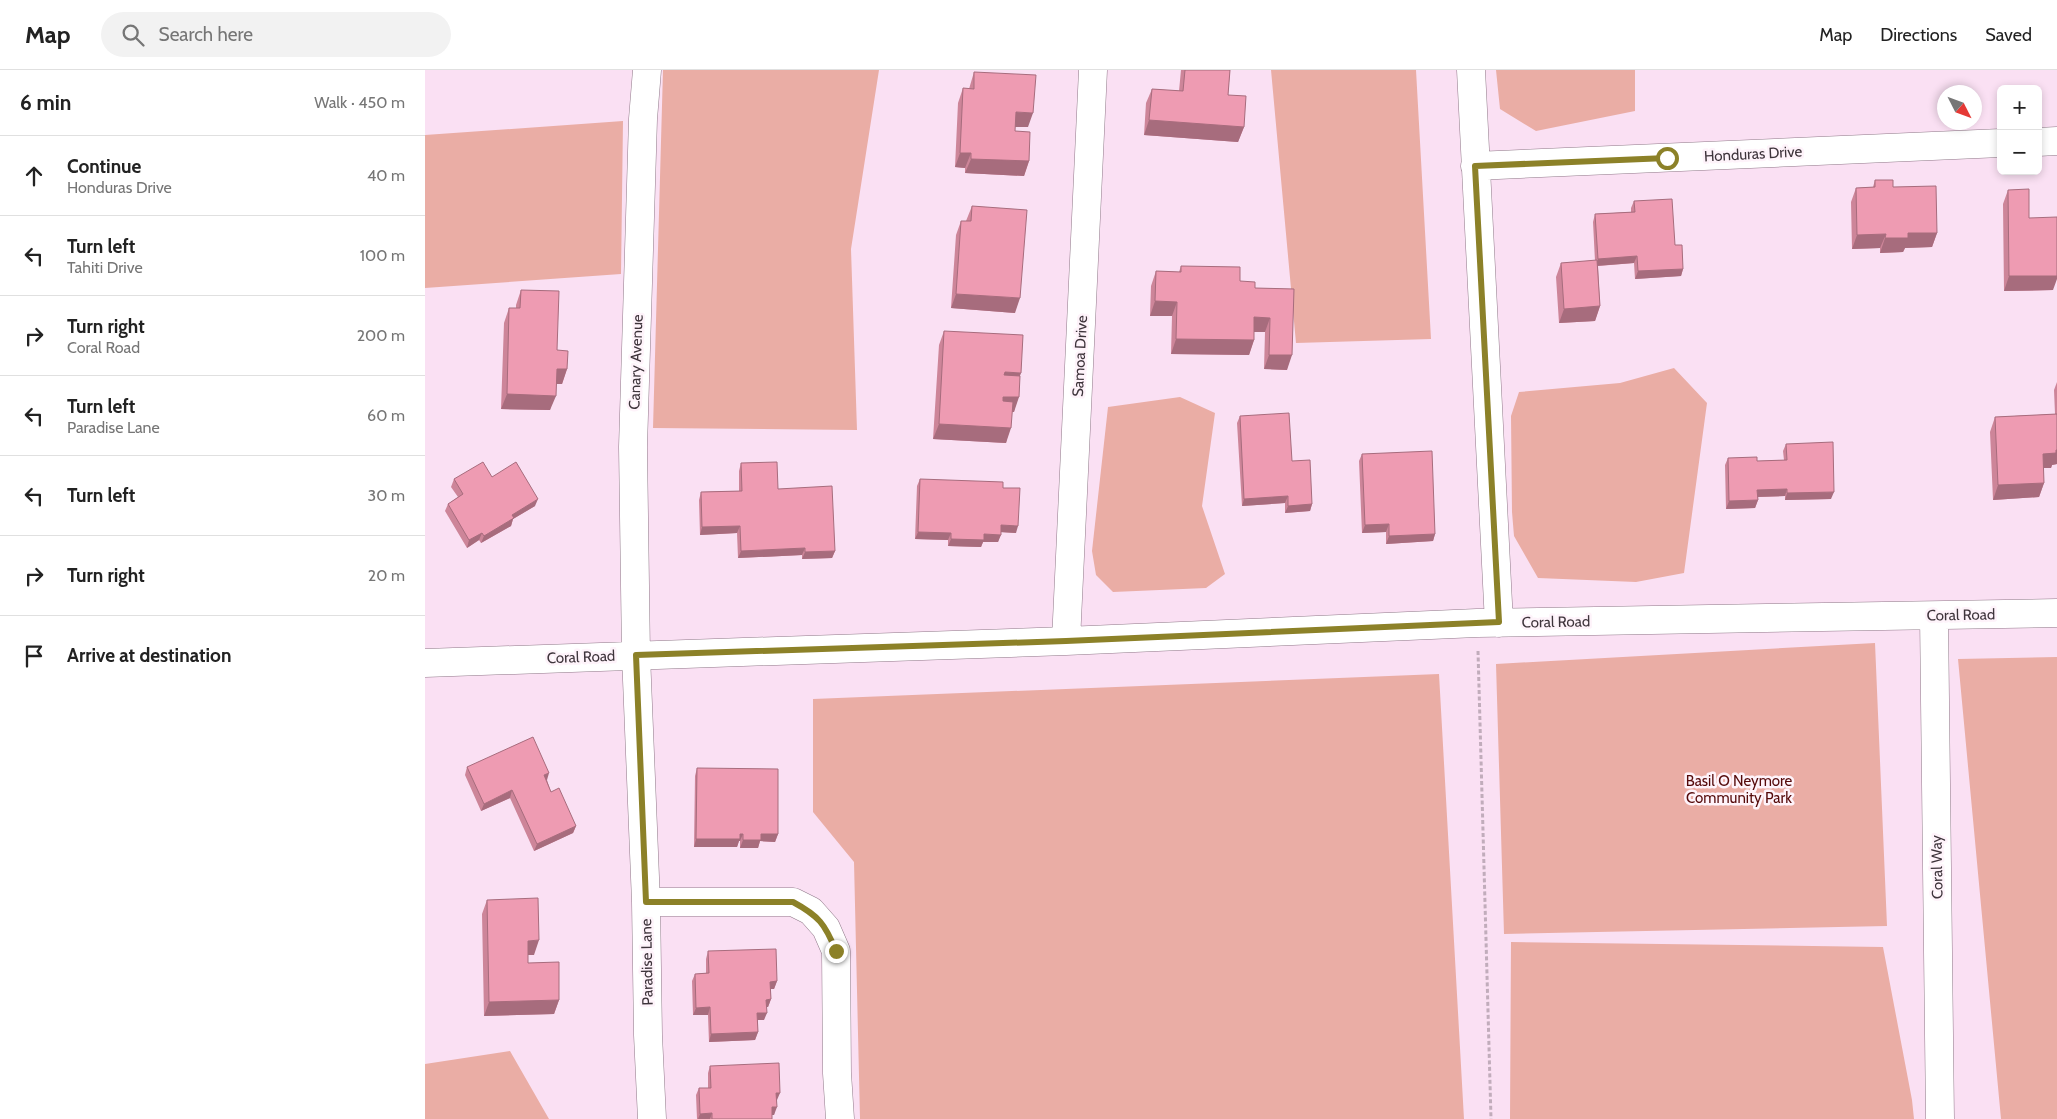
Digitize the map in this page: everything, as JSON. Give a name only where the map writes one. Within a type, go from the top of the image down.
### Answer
[{"type":"street","name":"Canary Avenue","points":[[636,655],[633,447],[643,119],[647,70]]},
{"type":"street","name":"Samoa Drive","points":[[1066,641],[1093,70]]},
{"type":"street","points":[[1471,70],[1488,623]]},
{"type":"street","points":[[2042,142],[2057,141]]},
{"type":"street","name":"Honduras Drive","points":[[1475,166],[1997,144]]},
{"type":"street","name":"Coral Road","points":[[425,664],[1066,641],[1488,623],[2057,613]]},
{"type":"street","name":"Coral Way","points":[[1934,616],[1940,1119]]},
{"type":"street","name":"Paradise Lane","points":[[636,655],[646,902],[647,1035],[652,1119]]},
{"type":"street","points":[[646,902],[793,902],[811,911],[826,928],[836,951],[837,1074],[840,1119]]},
{"type":"path","points":[[1488,623],[1491,1119]]},
{"type":"green space","points":[[663,70],[879,70],[851,249],[857,430],[653,428]]},
{"type":"green space","points":[[1271,70],[1416,70],[1431,339],[1296,343]]},
{"type":"green space","points":[[1496,70],[1635,70],[1635,111],[1536,131],[1500,109]]},
{"type":"green space","points":[[623,121],[621,274],[425,288],[425,135]]},
{"type":"green space","points":[[1674,368],[1707,403],[1684,573],[1636,582],[1538,578],[1514,536],[1511,416],[1519,392],[1620,383]]},
{"type":"green space","points":[[1180,397],[1215,413],[1202,506],[1225,574],[1206,588],[1113,592],[1096,575],[1092,551],[1108,407]]},
{"type":"green space","name":"Basil O Neymore Community Park","points":[[1875,643],[1887,926],[1504,934],[1496,664]]},
{"type":"green space","points":[[2057,657],[2057,1119],[2001,1119],[1958,659]]},
{"type":"green space","points":[[1439,674],[1464,1119],[860,1119],[854,862],[813,812],[813,699]]},
{"type":"green space","points":[[1511,942],[1883,947],[1914,1119],[1510,1119]]},
{"type":"green space","points":[[510,1051],[549,1119],[425,1119],[425,1064]]},
{"type":"building","points":[[1185,70],[1230,70],[1228,95],[1246,96],[1244,127],[1149,120],[1152,89],[1183,91]]},
{"type":"building","points":[[974,72],[1036,75],[1033,113],[1016,112],[1015,131],[1030,132],[1029,161],[971,159],[971,153],[960,153],[963,88],[974,89]]},
{"type":"building","points":[[1875,180],[1893,180],[1893,187],[1936,186],[1937,233],[1908,233],[1908,238],[1885,238],[1886,234],[1857,235],[1856,188],[1875,187]]},
{"type":"building","points":[[2029,189],[2029,218],[2057,217],[2057,276],[2009,276],[2008,190]]},
{"type":"building","points":[[1672,199],[1675,245],[1682,245],[1683,269],[1638,271],[1637,256],[1598,259],[1595,214],[1635,212],[1634,201]]},
{"type":"building","points":[[972,206],[1027,210],[1020,298],[956,294],[961,221],[971,221]]},
{"type":"building","points":[[1597,260],[1600,306],[1564,309],[1561,263]]},
{"type":"building","points":[[1181,266],[1240,267],[1240,281],[1255,282],[1255,288],[1294,289],[1292,355],[1269,355],[1270,318],[1254,317],[1254,340],[1176,339],[1177,302],[1155,301],[1156,271],[1181,272]]},
{"type":"building","points":[[521,290],[559,291],[557,350],[568,351],[567,369],[557,369],[556,396],[507,394],[509,308],[520,308]]},
{"type":"building","points":[[944,331],[1023,335],[1021,373],[1005,372],[1004,375],[1020,376],[1019,397],[1003,397],[1003,401],[1013,402],[1011,428],[939,424]]},
{"type":"building","points":[[1289,413],[1292,461],[1310,460],[1312,504],[1288,506],[1288,496],[1244,499],[1240,416]]},
{"type":"building","points":[[2057,414],[2057,450],[2056,453],[2043,454],[2044,483],[1998,485],[1995,417]]},
{"type":"building","points":[[1833,442],[1834,492],[1787,493],[1787,489],[1757,490],[1758,500],[1729,501],[1728,458],[1757,457],[1757,461],[1787,460],[1786,444]]},
{"type":"building","points":[[1432,451],[1435,534],[1389,536],[1389,524],[1365,525],[1362,454]]},
{"type":"building","points":[[483,462],[492,477],[516,462],[538,499],[512,515],[514,518],[484,536],[482,533],[469,540],[448,504],[463,494],[454,479]]},
{"type":"building","points":[[777,462],[778,489],[832,486],[835,551],[805,552],[805,548],[741,551],[740,526],[702,527],[701,492],[742,491],[741,463]]},
{"type":"building","points":[[920,479],[1003,482],[1003,488],[1020,488],[1018,526],[1001,525],[1001,535],[984,534],[984,540],[951,539],[951,533],[918,532]]},
{"type":"building","points":[[533,737],[549,773],[544,775],[551,792],[559,788],[576,826],[537,844],[512,790],[484,804],[467,767]]},
{"type":"building","points":[[697,768],[778,769],[778,834],[761,834],[761,840],[743,840],[743,834],[740,834],[740,839],[696,839]]},
{"type":"building","points":[[538,898],[539,940],[528,941],[528,963],[559,962],[559,1000],[489,1002],[487,900]]},
{"type":"building","points":[[776,949],[777,981],[770,982],[771,999],[766,1000],[767,1013],[757,1013],[758,1032],[711,1034],[710,1007],[696,1008],[695,974],[709,973],[708,951]]},
{"type":"building","points":[[779,1063],[780,1093],[776,1093],[777,1107],[772,1107],[772,1119],[712,1119],[712,1113],[700,1114],[699,1088],[711,1088],[710,1066]]},
{"type":"route","points":[[836,951],[826,928],[811,911],[793,902],[646,902],[636,655],[1066,641],[1499,622],[1475,166],[1667,158]]}]
